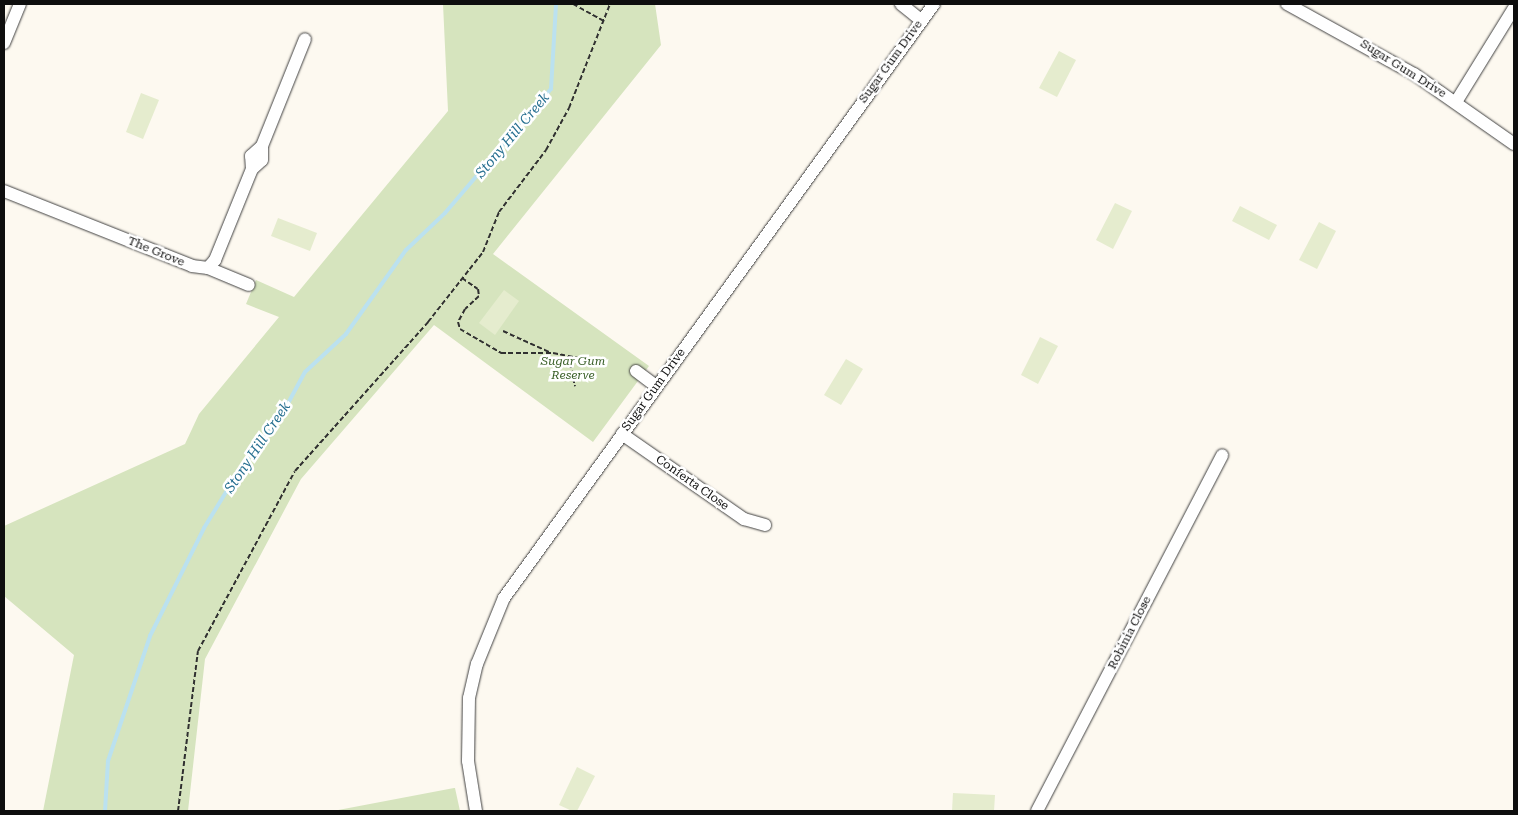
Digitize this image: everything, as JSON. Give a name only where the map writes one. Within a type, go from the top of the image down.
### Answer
[{"type":"street","points":[[4,43],[20,4]]},
{"type":"street","points":[[901,4],[921,20]]},
{"type":"street","name":"Sugar Gum Drive","points":[[476,811],[466,730],[477,664],[493,618],[622,434],[934,4]]},
{"type":"street","name":"Sugar Gum Drive","points":[[1287,4],[1383,55],[1456,102],[1514,144]]},
{"type":"street","points":[[1456,102],[1514,8]]},
{"type":"street","points":[[208,268],[215,260],[252,169],[262,160],[262,146],[305,39]]},
{"type":"street","name":"The Grove","points":[[4,191],[192,266],[208,268],[249,285]]},
{"type":"street","points":[[636,371],[656,387]]},
{"type":"street","name":"Conferta Close","points":[[622,434],[744,519],[765,525]]},
{"type":"street","name":"Robinia Close","points":[[1037,811],[1222,455]]},
{"type":"path","points":[[573,4],[604,21]]},
{"type":"path","points":[[178,811],[198,651],[295,471],[483,252],[499,212],[546,150],[569,108],[610,4]]},
{"type":"path","points":[[462,278],[478,289],[479,296],[465,309],[458,322],[460,329],[501,353],[553,353]]},
{"type":"path","points":[[503,331],[531,347],[583,359]]},
{"type":"path","points":[[568,356],[575,386]]},
{"type":"green space","name":"Sugar Gum Reserve","points":[[443,4],[655,4],[661,45],[493,254],[649,366],[593,442],[434,325],[301,479],[205,659],[188,811],[43,811],[74,655],[4,596],[4,526],[185,444],[199,414],[279,317],[246,304],[256,280],[294,297],[448,111]]},
{"type":"green space","points":[[1059,51],[1076,60],[1057,97],[1039,88]]},
{"type":"green space","points":[[141,93],[159,100],[143,139],[126,132]]},
{"type":"green space","points":[[1115,203],[1132,211],[1113,249],[1096,240]]},
{"type":"green space","points":[[1240,206],[1277,225],[1269,240],[1232,221]]},
{"type":"green space","points":[[278,218],[317,233],[310,251],[271,236]]},
{"type":"green space","points":[[1319,222],[1336,231],[1317,269],[1299,260]]},
{"type":"green space","points":[[504,290],[519,301],[495,335],[479,323]]},
{"type":"green space","points":[[1040,337],[1058,346],[1038,384],[1021,375]]},
{"type":"green space","points":[[846,359],[863,369],[841,405],[824,395]]},
{"type":"green space","points":[[577,767],[595,776],[577,811],[572,811],[559,805]]},
{"type":"green space","points":[[454,788],[460,811],[333,811]]},
{"type":"green space","points":[[953,793],[995,795],[994,811],[952,811]]},
{"type":"waterway","name":"Stony Hill Creek","points":[[105,811],[108,761],[150,636],[204,528],[242,466],[280,418],[305,372],[346,334],[406,250],[445,213],[551,89],[556,4]]}]
